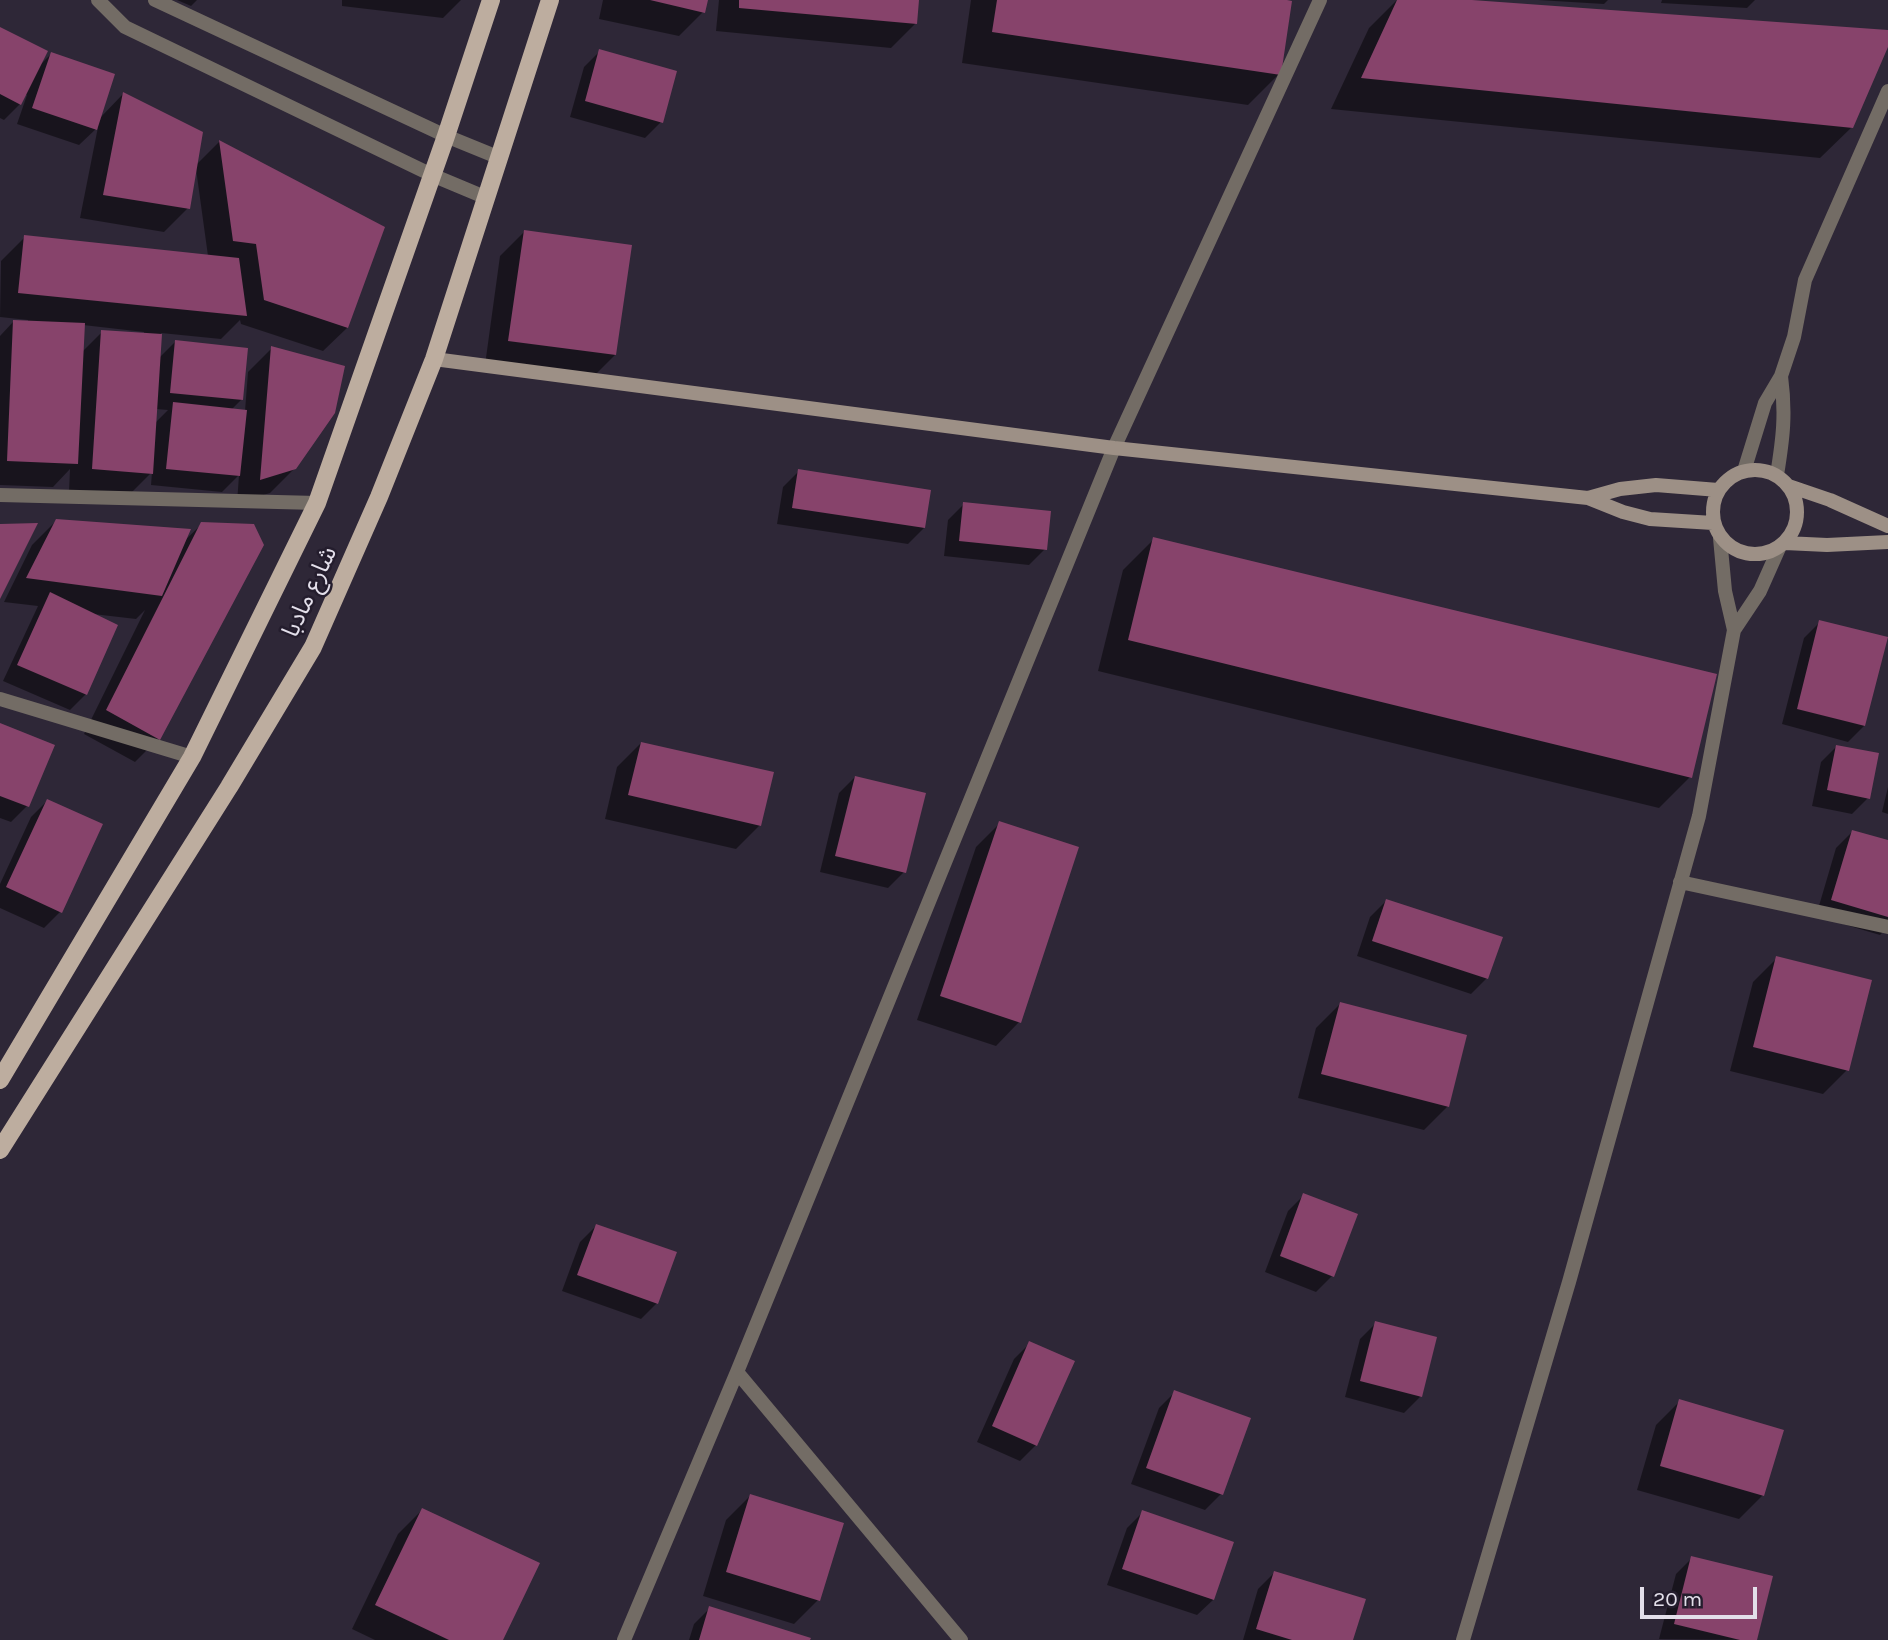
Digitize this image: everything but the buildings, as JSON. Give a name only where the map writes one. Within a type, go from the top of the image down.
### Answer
[{"type":"main road","name":"شارع مادبا","points":[[0,1080],[192,757],[317,503],[491,0]]},
{"type":"main road","name":"شارع مادبا","points":[[0,1150],[229,787],[313,647],[379,497],[434,359],[550,0]]},
{"type":"street","points":[[98,0],[125,27],[432,175],[486,198]]},
{"type":"street","points":[[155,0],[446,136],[500,158]]},
{"type":"street","points":[[624,1640],[737,1372],[1114,448],[1320,0]]},
{"type":"street","points":[[1744,471],[1765,403],[1782,376],[1794,337],[1805,280],[1888,90]]},
{"type":"street","points":[[434,359],[1114,448],[1588,498],[1650,519],[1713,523]]},
{"type":"street","points":[[1777,475],[1786,408],[1782,376]]},
{"type":"street","points":[[1463,1640],[1569,1282],[1699,816],[1734,630],[1760,591],[1783,544],[1794,530],[1796,500],[1789,486],[1777,475],[1761,470],[1744,471],[1729,477],[1718,490],[1712,506],[1713,523],[1720,538],[1725,591],[1734,630]]},
{"type":"street","points":[[1588,498],[1620,489],[1656,485],[1718,490]]},
{"type":"street","points":[[1789,486],[1841,504],[1888,526]]},
{"type":"street","points":[[0,495],[317,503]]},
{"type":"street","points":[[1720,538],[1733,549],[1749,554],[1765,554],[1783,544],[1888,542]]},
{"type":"street","points":[[0,699],[192,757]]},
{"type":"street","points":[[1680,883],[1888,927]]},
{"type":"street","points":[[737,1372],[961,1640]]}]
